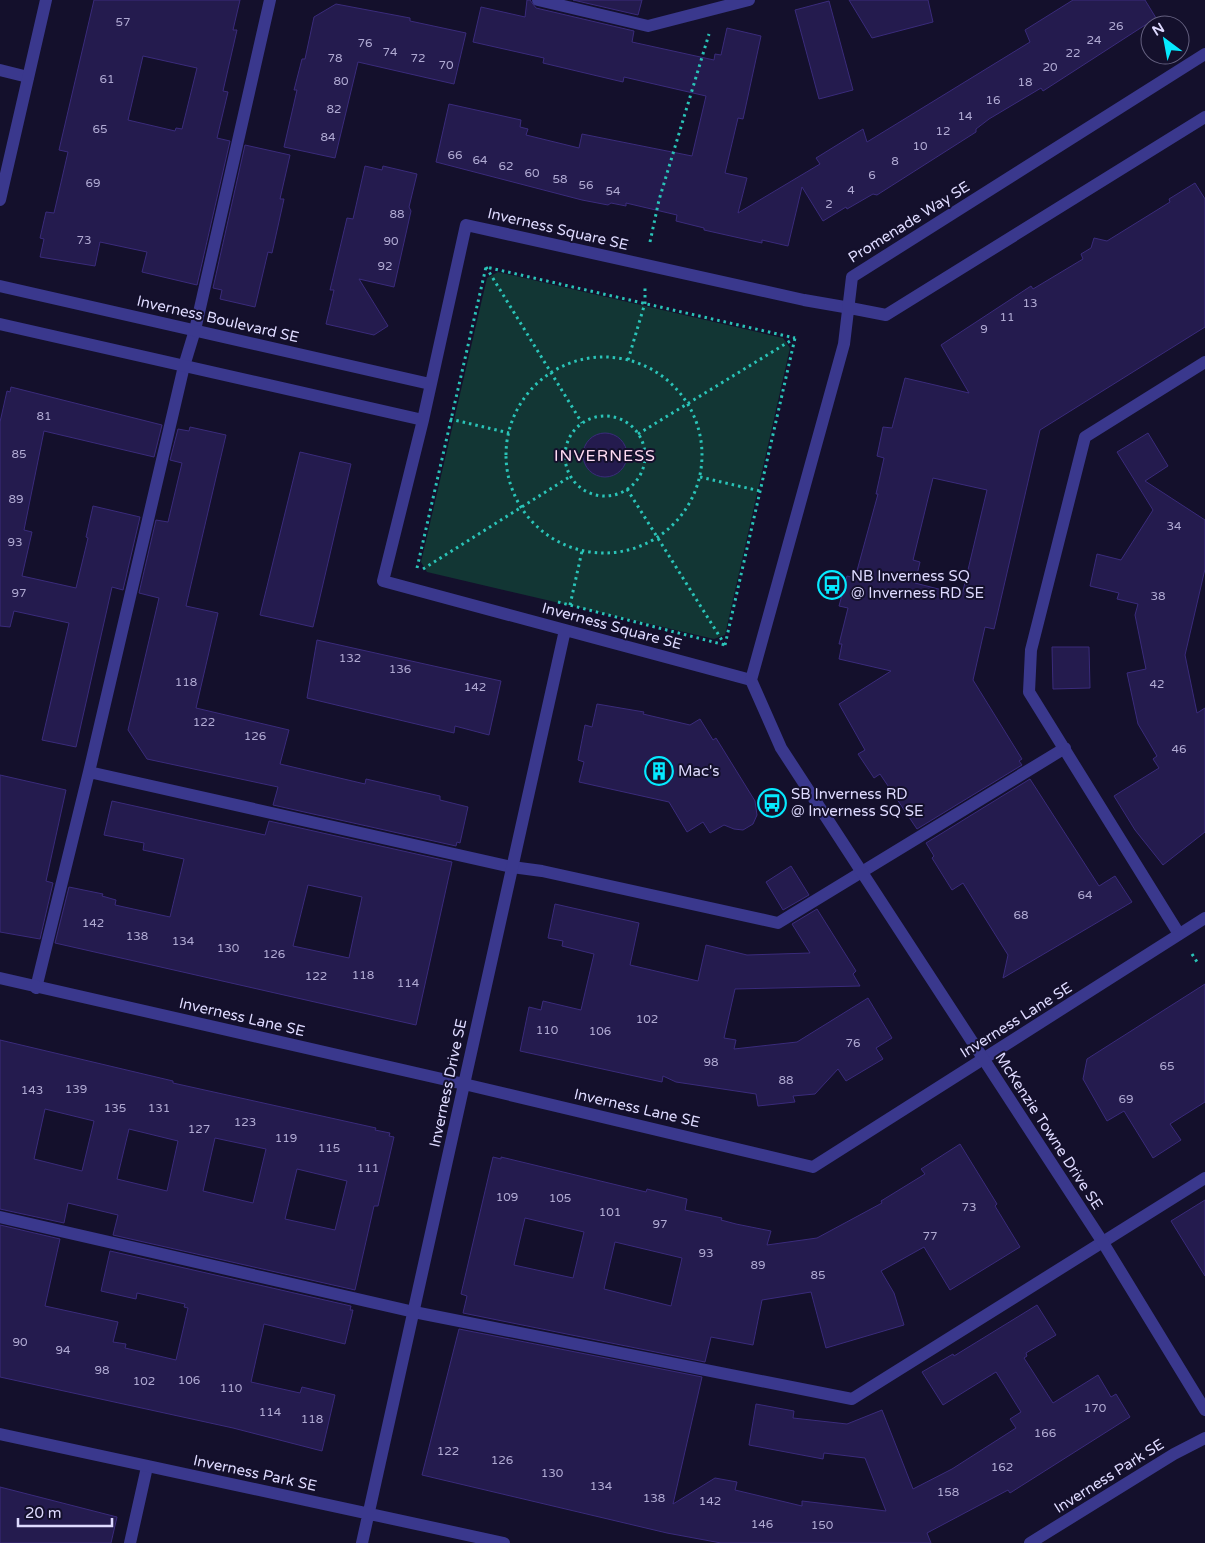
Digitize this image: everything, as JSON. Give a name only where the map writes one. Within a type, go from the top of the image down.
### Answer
[{"type":"street","points":[[0,200],[46,0]]},
{"type":"street","points":[[36,988],[89,772],[184,366],[195,330],[270,0]]},
{"type":"street","points":[[538,0],[648,26],[749,0]]},
{"type":"street","name":"Promenade Way SE","points":[[850,308],[852,277],[1205,54]]},
{"type":"street","points":[[0,70],[28,76]]},
{"type":"street","points":[[751,680],[844,344],[850,308],[886,315],[1205,117]]},
{"type":"street","name":"Inverness Square SE","points":[[751,680],[383,581],[423,420],[466,225],[850,308]]},
{"type":"street","name":"Inverness Boulevard SE","points":[[0,286],[430,384]]},
{"type":"street","points":[[0,324],[423,420]]},
{"type":"street","points":[[1180,934],[1029,692],[1031,650],[1085,438],[1205,362]]},
{"type":"street","name":"Inverness Drive SE","points":[[362,1543],[565,630]]},
{"type":"street","name":"McKenzie Towne Drive SE","points":[[751,680],[781,748],[1102,1241],[1205,1410]]},
{"type":"street","points":[[89,772],[512,867],[542,871],[778,923],[1065,748]]},
{"type":"street","name":"Inverness Lane SE","points":[[0,978],[36,988],[464,1084],[813,1167],[1205,918]]},
{"type":"street","points":[[0,1217],[414,1312],[852,1398],[1205,1178]]},
{"type":"street","name":"Inverness Park SE","points":[[0,1434],[504,1543]]},
{"type":"street","name":"Inverness Park SE","points":[[1030,1543],[1174,1454],[1205,1438]]},
{"type":"street","points":[[130,1543],[146,1467]]},
{"type":"path","points":[[628,360],[645,303],[644,265],[659,200],[717,9]]},
{"type":"path","points":[[486,267],[795,338]]},
{"type":"path","points":[[486,267],[553,372],[582,423]]},
{"type":"path","points":[[486,267],[416,573],[571,476]]},
{"type":"path","points":[[638,434],[795,338]]},
{"type":"path","points":[[725,645],[795,338]]},
{"type":"path","points":[[602,357],[628,360],[662,376],[677,388],[688,404],[696,421],[701,439],[700,477],[691,501],[676,522],[657,538],[634,549],[616,552],[582,551],[548,535],[533,522],[521,507],[511,484],[508,467],[509,433],[515,415],[525,398],[537,384],[553,372],[576,361],[602,357]]},
{"type":"path","points":[[600,416],[613,417],[625,421],[638,434],[645,452],[644,464],[636,481],[627,489],[609,495],[596,494],[584,490],[571,476],[566,466],[566,447],[570,436],[582,423],[600,416]]},
{"type":"path","points":[[450,419],[509,433]]},
{"type":"path","points":[[700,477],[760,491]]},
{"type":"path","points":[[627,489],[725,645]]},
{"type":"path","points":[[570,605],[582,551]]},
{"type":"path","points":[[556,602],[725,645]]},
{"type":"green space","points":[[498,272],[783,338],[790,348],[725,635],[714,639],[427,572],[421,562],[487,278]]},
{"type":"building","points":[[94,0],[240,0],[233,30],[237,30],[223,91],[228,92],[217,138],[230,141],[197,285],[142,272],[147,252],[100,242],[95,266],[40,257],[44,239],[40,238],[46,212],[54,213],[68,152],[59,150]],"holes":[[[143,56],[197,68],[182,129],[176,128],[175,131],[128,120]]]},
{"type":"building","points":[[527,0],[530,0],[536,8],[634,31],[632,42],[714,60],[715,54],[721,55],[727,28],[761,36],[743,119],[738,118],[725,173],[747,178],[738,213],[820,164],[816,158],[863,129],[867,142],[1030,42],[1025,30],[1073,0],[1145,0],[1154,15],[1140,15],[1140,28],[1043,91],[1041,88],[989,119],[976,129],[976,132],[877,195],[873,194],[847,209],[846,207],[823,221],[802,187],[788,246],[762,240],[762,243],[704,230],[704,228],[676,221],[677,215],[626,203],[626,206],[611,203],[608,205],[582,200],[436,162],[449,104],[521,120],[520,127],[528,129],[526,135],[579,148],[582,134],[692,156],[706,96],[624,77],[623,82],[543,63],[544,58],[473,42],[481,7],[525,17]]},
{"type":"building","points":[[573,0],[642,0],[638,15]]},
{"type":"building","points":[[849,0],[928,0],[933,22],[872,38]]},
{"type":"building","points":[[829,1],[853,90],[819,99],[795,10]]},
{"type":"building","points":[[336,4],[410,18],[410,21],[466,33],[454,84],[358,62],[335,158],[284,147],[297,90],[294,90],[302,59],[305,59],[314,17]]},
{"type":"building","points":[[245,145],[290,155],[280,199],[284,199],[272,253],[268,252],[255,307],[220,299],[222,290],[213,288]]},
{"type":"building","points":[[365,166],[382,170],[383,166],[417,174],[409,207],[411,211],[394,287],[359,279],[388,326],[374,335],[326,324],[334,290],[330,290],[347,218],[353,219]]},
{"type":"building","points":[[1195,183],[1205,199],[1205,327],[1040,430],[994,629],[985,627],[973,680],[1022,759],[1019,761],[1022,765],[917,829],[880,774],[874,778],[858,754],[865,750],[839,704],[891,671],[839,659],[842,644],[839,644],[848,608],[839,606],[847,576],[855,578],[878,494],[876,494],[884,458],[877,456],[883,427],[892,428],[905,378],[969,393],[941,345],[1031,286],[1033,289],[1083,259],[1081,254],[1091,248],[1094,238],[1107,241],[1170,202],[1169,199]],"holes":[[[933,478],[987,490],[962,595],[915,583],[920,562],[913,560]]]},
{"type":"building","points":[[11,387],[162,425],[154,457],[44,431],[24,530],[32,532],[22,576],[76,588],[88,538],[86,537],[93,506],[140,517],[123,590],[112,587],[76,747],[42,740],[69,623],[14,611],[10,627],[0,626],[0,422],[7,391],[10,392]]},
{"type":"building","points":[[190,427],[226,435],[186,606],[218,613],[196,708],[289,730],[280,764],[365,784],[366,779],[440,796],[440,800],[468,807],[460,843],[457,842],[456,846],[273,805],[278,787],[147,759],[128,730],[159,598],[139,593],[156,520],[168,522],[182,463],[170,460],[178,429],[189,431]]},
{"type":"building","points":[[609,433],[621,439],[626,446],[626,464],[621,471],[614,476],[601,477],[593,474],[586,467],[583,451],[586,443],[593,436]]},
{"type":"building","points":[[1148,433],[1168,466],[1145,481],[1205,520],[1205,569],[1185,655],[1197,713],[1205,708],[1205,832],[1163,865],[1135,830],[1114,796],[1159,768],[1153,759],[1157,756],[1138,724],[1127,673],[1146,669],[1135,615],[1138,604],[1117,599],[1119,593],[1090,586],[1097,554],[1121,560],[1153,510],[1117,452]]},
{"type":"building","points":[[300,452],[351,464],[313,627],[260,615]]},
{"type":"building","points":[[317,640],[501,681],[489,735],[455,726],[454,733],[307,698]]},
{"type":"building","points":[[1052,647],[1089,647],[1090,688],[1053,689]]},
{"type":"building","name":"Mac's","points":[[597,704],[644,712],[643,714],[690,725],[700,719],[713,740],[716,738],[755,801],[757,815],[753,824],[743,830],[724,825],[710,833],[703,822],[687,832],[669,802],[579,782],[584,762],[578,760],[585,725],[592,727]]},
{"type":"building","points":[[0,775],[66,790],[46,881],[53,883],[40,939],[0,932]]},
{"type":"building","points":[[1030,779],[1099,886],[1115,876],[1132,902],[1003,978],[1008,955],[963,883],[952,890],[932,858],[934,856],[926,843]]},
{"type":"building","points":[[112,801],[265,835],[269,821],[452,862],[416,1025],[55,943],[69,887],[103,894],[102,896],[116,900],[115,905],[170,917],[184,859],[143,850],[144,843],[104,835]],"holes":[[[308,885],[362,897],[349,958],[293,946]]]},
{"type":"building","points":[[791,866],[809,895],[783,910],[766,882]]},
{"type":"building","points":[[555,904],[639,923],[630,965],[698,981],[706,945],[747,955],[810,953],[792,924],[817,909],[856,971],[853,974],[860,986],[735,989],[724,1038],[736,1040],[734,1049],[797,1042],[868,998],[892,1038],[876,1048],[883,1059],[846,1081],[838,1069],[815,1094],[793,1096],[795,1102],[758,1106],[756,1094],[676,1082],[663,1076],[662,1082],[520,1051],[529,1007],[541,1010],[543,1001],[581,1010],[594,954],[562,946],[563,941],[548,938]]},
{"type":"building","points":[[1205,984],[1205,1102],[1170,1124],[1181,1140],[1153,1158],[1124,1111],[1107,1121],[1083,1079],[1087,1059]]},
{"type":"building","points":[[0,1040],[173,1081],[173,1083],[376,1128],[375,1130],[390,1133],[389,1136],[394,1137],[378,1206],[374,1206],[355,1290],[113,1235],[118,1215],[68,1203],[64,1223],[0,1209]],"holes":[[[45,1109],[94,1121],[82,1171],[34,1159]],[[129,1129],[178,1141],[167,1191],[117,1179]],[[215,1138],[266,1149],[253,1203],[203,1191]],[[297,1169],[347,1181],[335,1230],[285,1219]]]},
{"type":"building","points":[[960,1144],[997,1204],[995,1206],[1020,1247],[950,1290],[924,1247],[881,1271],[894,1293],[904,1325],[826,1348],[811,1292],[762,1300],[753,1345],[711,1337],[705,1362],[463,1313],[467,1296],[461,1294],[493,1157],[501,1159],[501,1157],[646,1192],[647,1189],[687,1199],[685,1210],[722,1218],[721,1220],[736,1224],[771,1231],[767,1245],[817,1238],[882,1203],[881,1201],[925,1174],[921,1169]],"holes":[[[525,1218],[584,1232],[573,1278],[514,1265]],[[615,1242],[682,1258],[671,1306],[604,1289]]]},
{"type":"building","points":[[1205,1200],[1205,1276],[1171,1221]]},
{"type":"building","points":[[0,1225],[60,1239],[45,1306],[118,1322],[113,1342],[126,1344],[125,1348],[176,1360],[188,1308],[184,1307],[185,1304],[137,1293],[136,1299],[101,1291],[110,1251],[351,1306],[350,1310],[353,1310],[345,1344],[264,1324],[251,1382],[300,1393],[302,1387],[335,1395],[322,1451],[233,1428],[0,1377]]},
{"type":"building","points":[[1037,1305],[1056,1335],[1026,1353],[1027,1356],[1024,1358],[1053,1403],[1098,1375],[1111,1397],[1116,1394],[1130,1417],[1010,1493],[1008,1490],[927,1533],[931,1543],[721,1543],[667,1533],[422,1475],[459,1329],[702,1377],[673,1504],[715,1478],[737,1482],[735,1490],[802,1506],[802,1501],[886,1511],[865,1458],[824,1453],[823,1459],[749,1445],[756,1404],[794,1411],[793,1418],[847,1424],[882,1410],[913,1489],[952,1469],[1016,1428],[1010,1419],[1021,1412],[996,1372],[943,1405],[922,1372],[953,1354],[954,1356]]},
{"type":"building","points":[[0,1487],[117,1517],[111,1543],[0,1543]]},
{"type":"place","name":"NB Inverness SQ @ Inverness RD SE","points":[[832,585]]},
{"type":"place","name":"Mac's","points":[[659,771]]},
{"type":"place","name":"SB Inverness RD @ Inverness SQ SE","points":[[772,803]]},
{"type":"district","name":"INVERNESS","points":[[605,455]]}]
